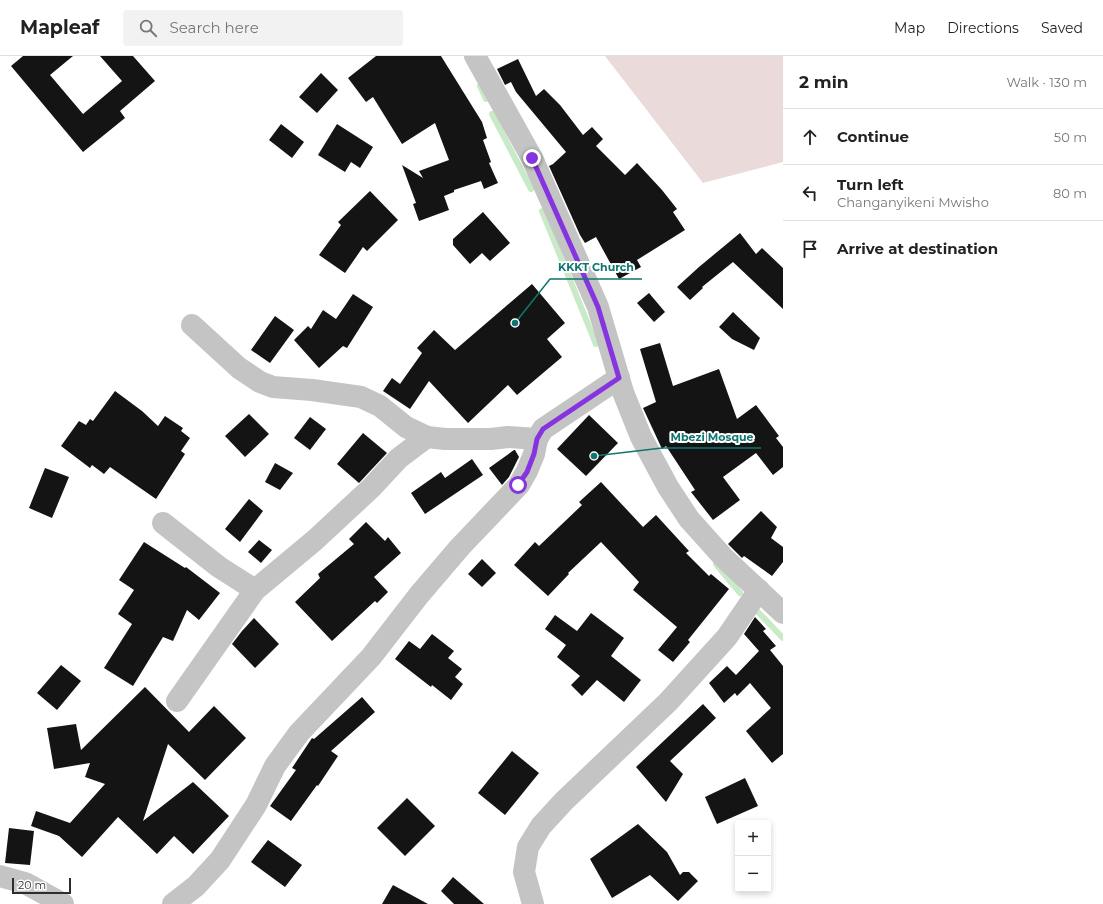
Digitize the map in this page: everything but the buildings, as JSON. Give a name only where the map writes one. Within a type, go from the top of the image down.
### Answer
[{"type":"street","points":[[475,56],[532,158],[598,307],[623,392],[641,437],[672,494],[689,519],[724,558],[783,613]]},
{"type":"street","points":[[192,325],[239,368],[260,382],[273,387],[319,391],[361,398],[380,406],[406,427],[427,436],[445,440],[491,440],[508,437],[537,439]]},
{"type":"street","points":[[173,904],[196,886],[220,860],[256,805],[275,766],[299,733],[370,657],[419,595],[460,547],[518,485],[527,472],[534,454],[537,439],[543,429],[619,378]]},
{"type":"street","points":[[177,701],[255,590],[316,540],[371,488],[399,458],[427,436]]},
{"type":"street","points":[[163,523],[219,567],[255,590]]},
{"type":"street","points":[[533,904],[524,872],[528,847],[541,826],[564,801],[668,702],[727,637],[759,590]]},
{"type":"street","points":[[0,876],[25,883],[63,904]]},
{"type":"shaded area","points":[[605,56],[783,56],[783,162],[703,183]]},
{"type":"waterway","points":[[480,86],[486,99]]},
{"type":"waterway","points":[[492,114],[531,189]]},
{"type":"waterway","points":[[542,211],[596,344]]},
{"type":"waterway","points":[[716,564],[740,593]]},
{"type":"waterway","points":[[757,611],[783,638]]},
{"type":"place","name":"KKKT Church","points":[[515,323]]},
{"type":"place","name":"Mbezi Mosque","points":[[594,456]]},
{"type":"route","points":[[518,485],[527,472],[534,454],[537,439],[543,429],[619,378],[598,307],[532,158]]}]
